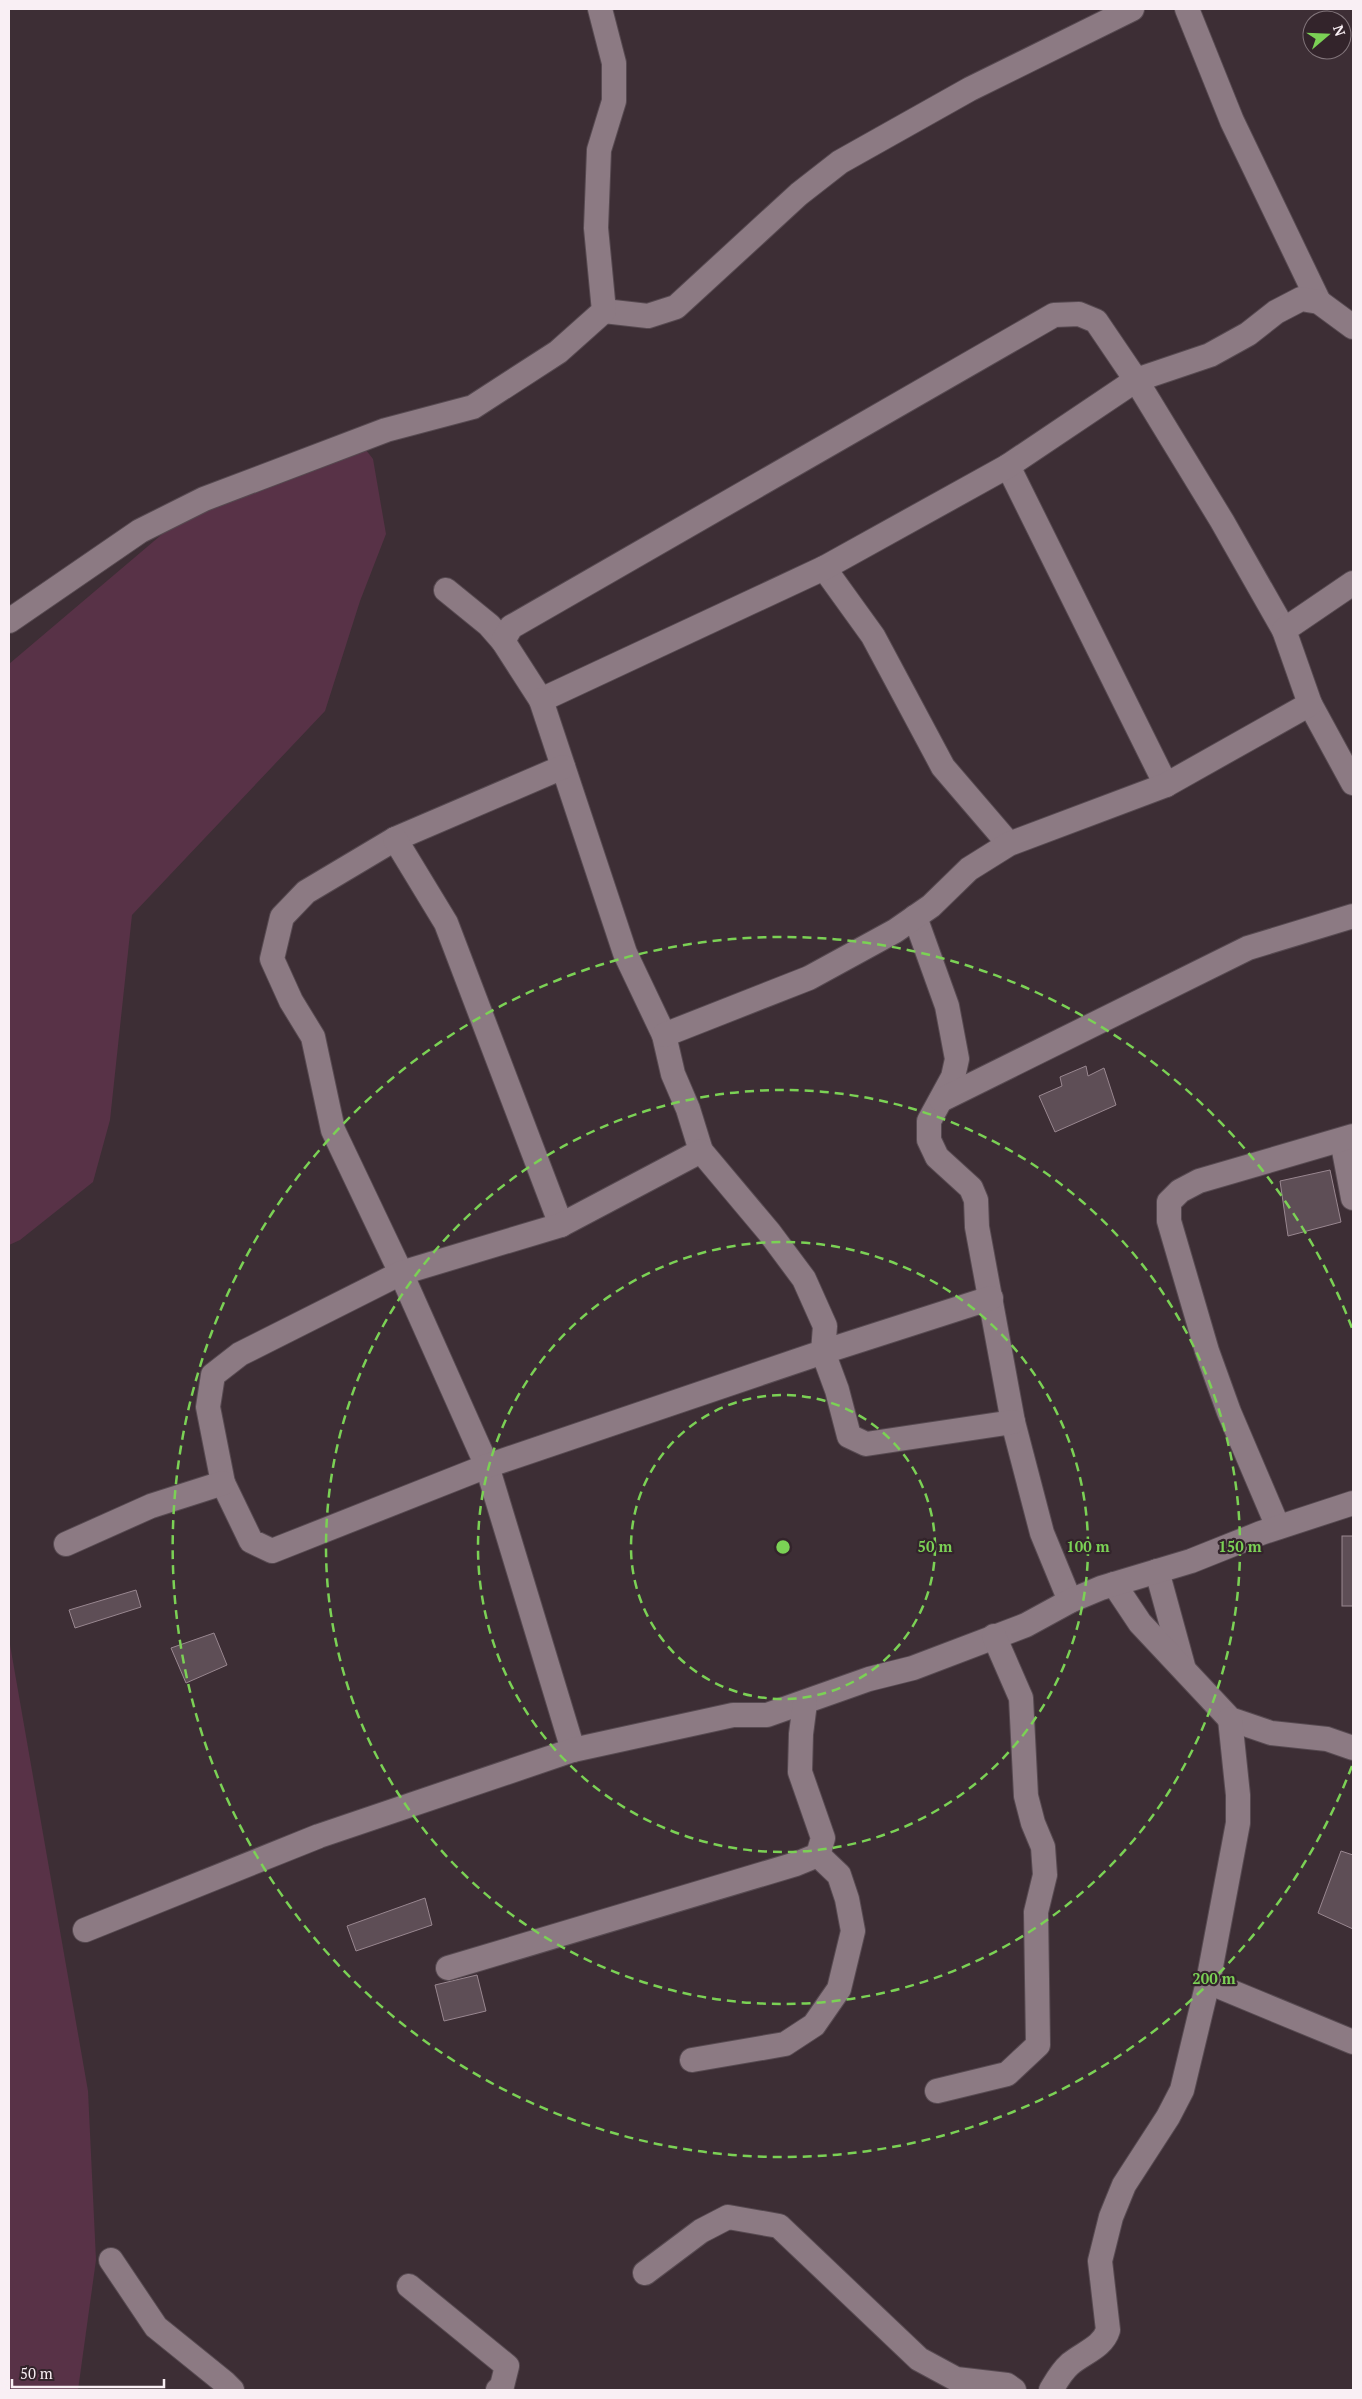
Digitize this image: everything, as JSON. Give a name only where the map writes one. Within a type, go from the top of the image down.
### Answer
[{"type":"street","points":[[600,9],[614,63],[614,101],[599,150],[596,228],[604,311]]},
{"type":"street","points":[[9,621],[140,531],[204,499],[386,430],[473,407],[558,352],[604,311],[648,316],[676,307],[799,194],[840,162],[970,89],[1132,9]]},
{"type":"street","points":[[1187,9],[1232,121],[1319,302]]},
{"type":"street","points":[[541,700],[824,568],[1008,466],[1136,380],[1210,355],[1248,334],[1276,312],[1301,299],[1319,302],[1353,327]]},
{"type":"street","points":[[503,641],[511,627],[1054,315],[1079,314],[1096,321],[1136,380],[1222,521],[1284,630],[1310,704],[1353,783]]},
{"type":"street","points":[[1008,466],[1166,785]]},
{"type":"street","points":[[824,568],[873,636],[943,767],[1009,844]]},
{"type":"street","points":[[1284,630],[1353,583]]},
{"type":"street","points":[[446,590],[489,625],[503,641],[541,700],[625,953],[664,1035],[673,1074],[688,1110],[701,1151],[770,1232],[804,1279],[825,1326],[823,1352],[837,1390],[850,1436],[866,1444],[1013,1422]]},
{"type":"street","points":[[664,1035],[809,978],[895,931],[931,906],[970,869],[1009,844],[1166,785],[1310,704]]},
{"type":"street","points":[[563,767],[395,840],[306,892],[282,917],[272,958],[291,1001],[313,1037],[333,1130],[401,1273],[487,1466],[573,1750]]},
{"type":"street","points":[[395,840],[446,924],[561,1225]]},
{"type":"street","points":[[941,1100],[1248,948],[1353,916]]},
{"type":"street","points":[[915,917],[947,1006],[957,1059],[953,1077],[929,1121],[929,1140],[938,1157],[971,1188],[976,1200],[977,1227],[1013,1422],[1042,1533],[1070,1602]]},
{"type":"street","points":[[1278,1527],[1229,1412],[1207,1351],[1171,1230],[1169,1202],[1180,1191],[1199,1181],[1348,1138],[1353,1198]]},
{"type":"street","points":[[701,1151],[561,1225],[401,1273],[240,1354],[213,1375],[208,1407],[223,1483],[251,1541],[272,1551],[487,1466],[823,1352],[991,1298]]},
{"type":"street","points":[[66,1544],[151,1506],[223,1483]]},
{"type":"street","points":[[85,1930],[318,1836],[573,1750],[733,1715],[767,1715],[869,1679],[914,1668],[1026,1625],[1070,1602],[1114,1584],[1191,1562],[1278,1527],[1353,1503]]},
{"type":"street","points":[[1157,1572],[1184,1670]]},
{"type":"street","points":[[1114,1584],[1140,1623],[1230,1719],[1271,1733],[1326,1739],[1353,1748]]},
{"type":"street","points":[[937,2090],[1007,2074],[1038,2045],[1036,1912],[1045,1875],[1043,1847],[1032,1823],[1026,1796],[1021,1698],[994,1636]]},
{"type":"street","points":[[805,1703],[801,1734],[800,1772],[823,1838],[818,1855]]},
{"type":"street","points":[[1051,2390],[1061,2373],[1105,2339],[1108,2330],[1100,2261],[1111,2217],[1124,2185],[1168,2118],[1182,2090],[1208,1982],[1238,1823],[1238,1795],[1230,1719]]},
{"type":"street","points":[[448,1968],[796,1864],[818,1855]]},
{"type":"street","points":[[692,2060],[785,2044],[814,2025],[839,1989],[852,1931],[847,1899],[839,1875],[818,1855]]},
{"type":"street","points":[[1208,1982],[1353,2042]]},
{"type":"street","points":[[645,2273],[701,2231],[728,2217],[779,2226],[919,2359],[956,2379],[1007,2385],[1014,2390]]},
{"type":"street","points":[[111,2260],[156,2327],[232,2390]]},
{"type":"street","points":[[410,2286],[438,2312],[507,2366],[502,2386],[498,2390]]},
{"type":"shaded area","points":[[359,441],[373,459],[386,534],[360,601],[325,711],[132,915],[110,1120],[93,1182],[20,1240],[9,1245],[9,664],[193,508]]},
{"type":"shaded area","points":[[9,1639],[88,2091],[96,2260],[78,2390],[9,2390]]},
{"type":"building","points":[[1086,1066],[1088,1076],[1104,1068],[1116,1105],[1055,1132],[1039,1096],[1062,1086],[1060,1077]]},
{"type":"building","points":[[1330,1170],[1341,1222],[1288,1236],[1280,1181]]},
{"type":"building","points":[[1342,1536],[1353,1536],[1353,1606],[1342,1606]]},
{"type":"building","points":[[136,1590],[141,1607],[75,1628],[69,1610]]},
{"type":"building","points":[[214,1633],[227,1665],[186,1683],[171,1648]]},
{"type":"building","points":[[1341,1851],[1353,1855],[1353,1929],[1318,1913]]},
{"type":"building","points":[[425,1898],[432,1925],[356,1951],[347,1926]]},
{"type":"building","points":[[477,1975],[486,2011],[444,2021],[435,1985]]}]
